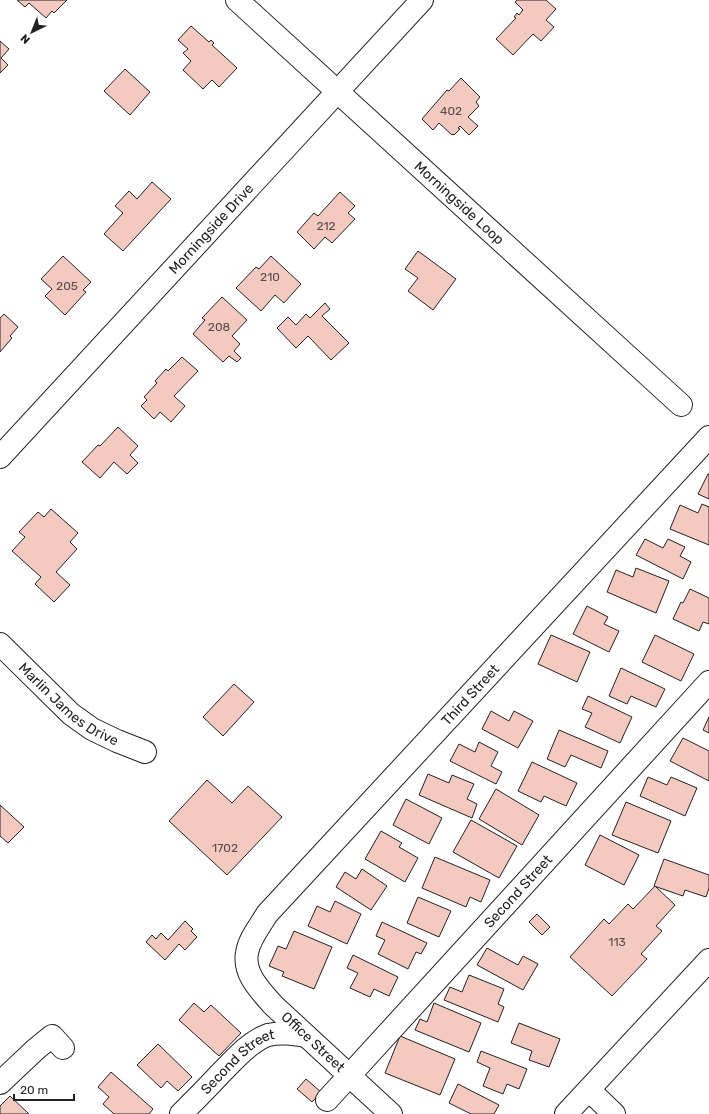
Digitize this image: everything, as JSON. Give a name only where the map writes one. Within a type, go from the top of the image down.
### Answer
[{"type":"street","name":"Morningside Loop","points":[[237,0],[681,405]]},
{"type":"street","name":"Morningside Drive","points":[[0,457],[422,0]]},
{"type":"street","name":"Third Street","points":[[246,963],[246,954],[250,943],[267,914],[709,437]]},
{"type":"street","name":"Marlin James Drive","points":[[0,644],[71,714],[92,729],[145,752]]},
{"type":"street","name":"Second Street","points":[[327,1100],[348,1075],[709,682]]},
{"type":"street","points":[[566,1114],[709,960]]},
{"type":"street","name":"Office Street","points":[[246,963],[258,988],[273,1005],[390,1114]]},
{"type":"street","name":"Second Street","points":[[181,1114],[241,1054],[256,1042],[268,1035],[283,1033],[306,1036]]},
{"type":"street","points":[[0,1083],[52,1036],[63,1048]]},
{"type":"street","points":[[589,1090],[614,1114]]},
{"type":"building","points":[[17,0],[67,0],[54,13],[52,11],[46,18],[29,3],[25,7]]},
{"type":"building","points":[[517,0],[546,0],[556,9],[546,20],[554,27],[541,41],[533,34],[513,55],[496,39],[516,18],[514,17],[517,13],[519,15],[523,10],[515,2]]},
{"type":"building","points":[[191,26],[209,42],[211,40],[214,43],[212,45],[237,68],[219,87],[212,80],[203,89],[183,70],[191,61],[183,53],[188,49],[178,40]]},
{"type":"building","points":[[0,41],[9,49],[1,58],[8,65],[0,73]]},
{"type":"building","points":[[125,69],[150,92],[130,115],[104,91]]},
{"type":"building","points":[[461,78],[480,97],[476,102],[479,106],[468,117],[478,126],[469,135],[460,126],[458,128],[460,129],[452,135],[439,123],[433,130],[422,119],[447,90],[449,91]]},
{"type":"building","points":[[152,182],[171,199],[123,251],[104,234],[123,213],[115,206],[129,191],[137,199]]},
{"type":"building","points":[[340,192],[355,206],[348,213],[355,219],[332,243],[325,237],[314,249],[297,232],[314,213],[318,216]]},
{"type":"building","points":[[418,251],[456,279],[433,310],[408,291],[418,278],[405,269]]},
{"type":"building","points":[[63,256],[91,282],[83,290],[86,292],[65,315],[45,296],[52,289],[41,279]]},
{"type":"building","points":[[271,256],[301,284],[284,303],[275,295],[261,311],[236,288],[256,267],[259,269]]},
{"type":"building","points":[[222,297],[247,320],[232,336],[240,344],[234,351],[241,358],[237,362],[229,356],[223,362],[193,334],[205,320],[202,318]]},
{"type":"building","points":[[325,303],[330,309],[322,316],[349,343],[331,360],[308,336],[296,348],[277,328],[288,317],[296,325],[306,314],[310,318]]},
{"type":"building","points":[[4,314],[18,327],[10,336],[12,338],[0,352],[0,318]]},
{"type":"building","points":[[182,357],[198,371],[174,396],[185,406],[171,422],[160,412],[154,419],[141,406],[147,400],[144,397],[157,383],[155,381],[166,369],[168,371]]},
{"type":"building","points":[[118,427],[138,446],[130,455],[138,463],[127,474],[114,462],[100,478],[82,462]]},
{"type":"building","points":[[709,474],[709,499],[698,494]]},
{"type":"building","points":[[702,504],[709,507],[709,545],[670,529],[680,505],[698,513]]},
{"type":"building","points":[[51,509],[78,533],[70,542],[77,549],[56,572],[70,585],[54,602],[35,584],[41,577],[12,551],[25,537],[19,532],[38,512],[44,517]]},
{"type":"building","points":[[645,539],[663,548],[668,539],[685,547],[680,556],[691,562],[683,579],[636,555]]},
{"type":"building","points":[[636,568],[669,581],[656,613],[607,592],[616,570],[633,577]]},
{"type":"building","points":[[690,589],[709,598],[709,624],[703,622],[699,631],[673,619],[681,602],[683,603]]},
{"type":"building","points":[[587,606],[608,617],[604,624],[619,631],[609,652],[573,634]]},
{"type":"building","points":[[551,635],[590,652],[577,682],[538,664]]},
{"type":"building","points":[[655,635],[694,654],[681,681],[642,662]]},
{"type":"building","points":[[621,668],[665,689],[656,707],[631,696],[627,704],[609,696]]},
{"type":"building","points":[[234,684],[254,702],[223,736],[203,717]]},
{"type":"building","points":[[588,696],[632,717],[620,743],[585,727],[592,713],[582,709]]},
{"type":"building","points":[[491,711],[509,721],[514,711],[533,721],[518,748],[482,729]]},
{"type":"building","points":[[709,717],[709,733],[703,730]]},
{"type":"building","points":[[559,730],[608,751],[601,768],[571,755],[565,767],[547,759]]},
{"type":"building","points":[[683,738],[709,751],[709,781],[670,761]]},
{"type":"building","points":[[479,742],[498,752],[491,766],[502,772],[496,784],[450,761],[459,744],[475,752]]},
{"type":"building","points":[[532,762],[577,783],[566,806],[544,796],[541,802],[518,791]]},
{"type":"building","points":[[428,774],[449,783],[452,775],[474,784],[467,799],[477,804],[472,818],[419,795]]},
{"type":"building","points":[[648,777],[667,785],[671,777],[697,788],[685,816],[640,796]]},
{"type":"building","points":[[207,780],[232,803],[248,786],[282,817],[227,875],[169,821]]},
{"type":"building","points":[[496,789],[539,815],[522,845],[479,819]]},
{"type":"building","points":[[406,799],[442,818],[429,844],[393,825]]},
{"type":"building","points":[[626,802],[671,821],[658,853],[612,835]]},
{"type":"building","points":[[0,805],[24,827],[8,843],[0,836]]},
{"type":"building","points":[[471,820],[517,846],[499,878],[453,852]]},
{"type":"building","points":[[381,831],[402,843],[399,847],[418,858],[405,882],[365,859]]},
{"type":"building","points":[[600,835],[639,855],[624,885],[585,865]]},
{"type":"building","points":[[435,857],[490,880],[481,902],[470,897],[466,907],[422,888]]},
{"type":"building","points":[[664,859],[709,875],[709,888],[706,897],[685,890],[683,896],[654,886]]},
{"type":"building","points":[[362,869],[387,886],[371,910],[336,887],[345,872],[356,879]]},
{"type":"building","points":[[655,886],[675,905],[656,926],[662,931],[641,954],[647,959],[612,996],[570,957],[604,919],[609,924],[628,904],[633,909]]},
{"type":"building","points":[[418,897],[451,911],[439,937],[407,923]]},
{"type":"building","points":[[335,901],[361,914],[347,944],[308,926],[317,906],[330,912]]},
{"type":"building","points":[[537,914],[550,927],[542,935],[529,922]]},
{"type":"building","points":[[185,921],[193,929],[191,931],[197,937],[185,950],[179,944],[165,960],[146,942],[152,935],[156,939],[161,933],[168,940]]},
{"type":"building","points":[[382,922],[427,943],[421,954],[416,952],[408,969],[378,954],[385,940],[376,936]]},
{"type":"building","points":[[294,931],[332,947],[314,989],[282,976],[284,972],[269,966],[278,946],[286,949]]},
{"type":"building","points":[[487,948],[518,965],[523,956],[538,964],[523,990],[477,965]]},
{"type":"building","points":[[353,955],[398,977],[389,996],[374,989],[370,997],[350,988],[358,973],[347,968]]},
{"type":"building","points":[[469,975],[504,989],[498,1004],[504,1007],[498,1022],[444,1000],[450,987],[462,992]]},
{"type":"building","points":[[194,1003],[204,1012],[211,1005],[241,1033],[219,1056],[179,1020]]},
{"type":"building","points":[[434,1003],[481,1023],[469,1052],[415,1030],[420,1019],[427,1022]]},
{"type":"building","points":[[519,1023],[560,1039],[549,1067],[529,1060],[532,1051],[511,1043]]},
{"type":"building","points":[[400,1036],[455,1059],[440,1095],[385,1073]]},
{"type":"building","points":[[158,1044],[192,1077],[178,1091],[167,1081],[161,1088],[137,1065]]},
{"type":"building","points":[[481,1051],[527,1069],[519,1089],[507,1084],[503,1094],[483,1086],[490,1068],[477,1062]]},
{"type":"building","points":[[111,1072],[153,1109],[149,1114],[114,1114],[103,1104],[109,1097],[98,1087]]},
{"type":"building","points":[[306,1079],[321,1092],[312,1102],[297,1089]]},
{"type":"building","points":[[458,1084],[499,1105],[494,1114],[471,1114],[449,1103]]},
{"type":"building","points":[[10,1096],[29,1114],[0,1114],[0,1106]]}]
